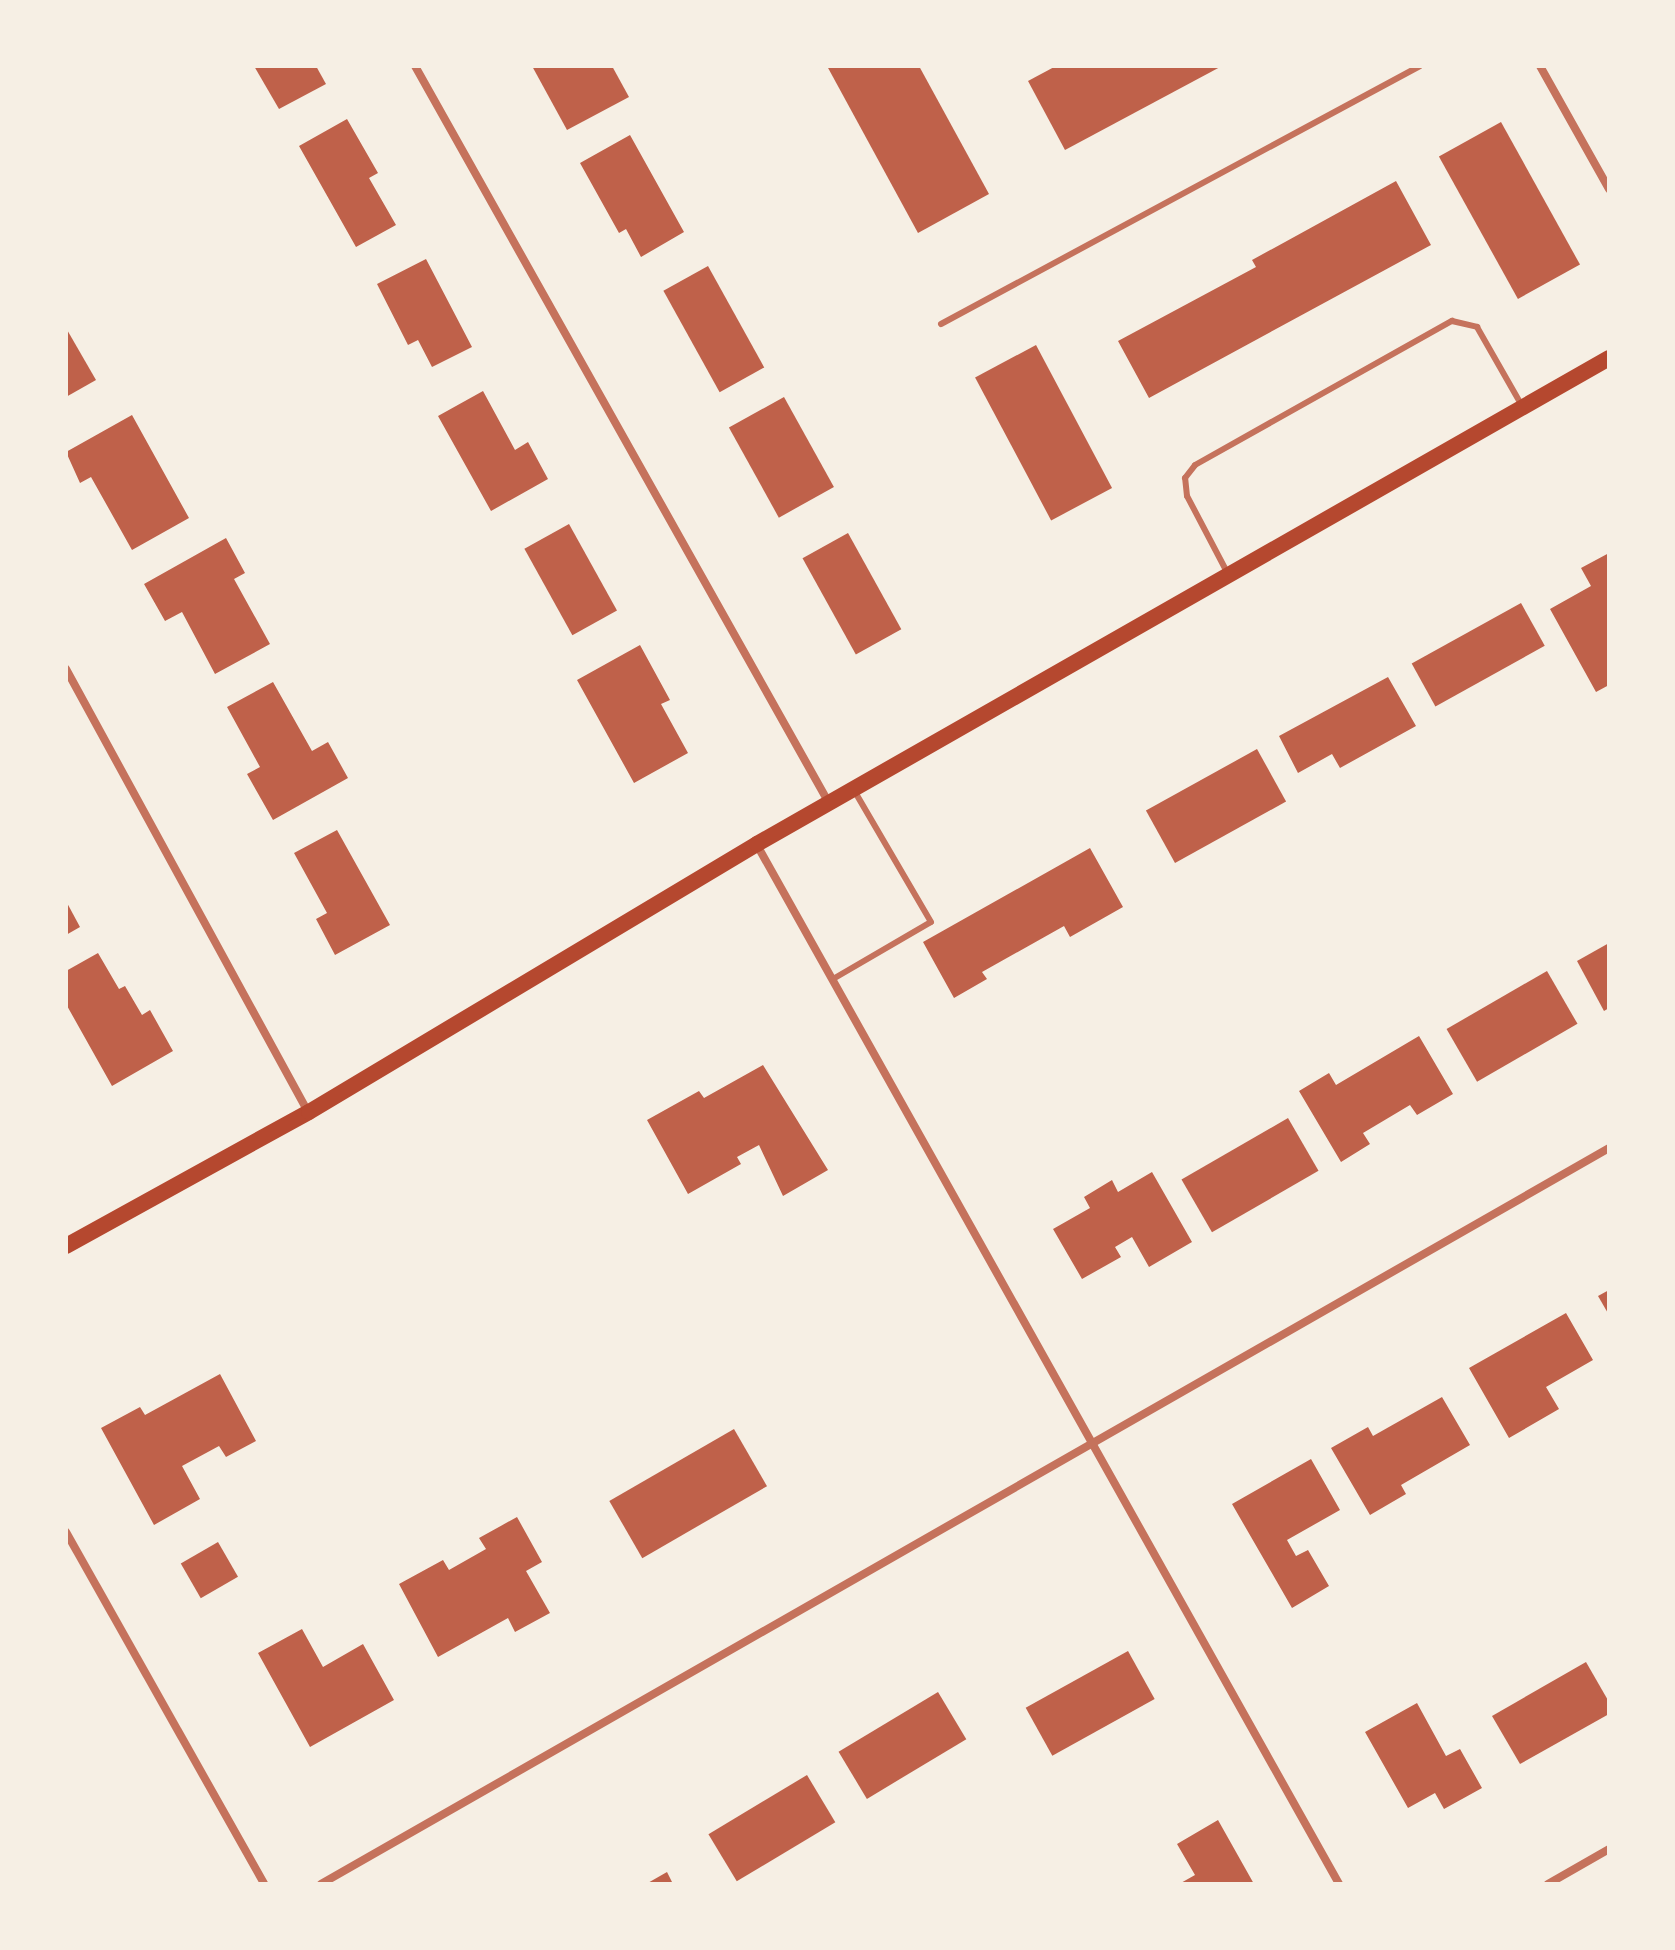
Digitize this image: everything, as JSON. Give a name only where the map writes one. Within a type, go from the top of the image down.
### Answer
[{"type":"main road","points":[[66,1246],[309,1112],[757,844],[855,792],[1609,358]]},
{"type":"street","points":[[415,66],[830,806]]},
{"type":"street","points":[[1540,66],[1609,189]]},
{"type":"street","points":[[66,669],[309,1112]]},
{"type":"street","points":[[757,844],[1339,1884]]},
{"type":"street","points":[[321,1884],[1609,1148]]},
{"type":"street","points":[[66,1532],[264,1884]]},
{"type":"street","points":[[1548,1884],[1609,1849]]},
{"type":"lane","points":[[941,324],[1420,66]]},
{"type":"lane","points":[[1230,577],[1187,496],[1185,478],[1195,465],[1452,321],[1477,327],[1522,406]]},
{"type":"lane","points":[[833,979],[931,922],[855,792]]},
{"type":"building","points":[[254,66],[316,66],[326,84],[279,109]]},
{"type":"building","points":[[532,66],[612,66],[629,97],[567,130]]},
{"type":"building","points":[[827,66],[919,66],[989,194],[918,233]]},
{"type":"building","points":[[1056,66],[1222,66],[1065,150],[1028,81]]},
{"type":"building","points":[[347,119],[378,173],[369,178],[396,225],[356,247],[299,146]]},
{"type":"building","points":[[1501,122],[1580,265],[1518,299],[1439,156]]},
{"type":"building","points":[[630,135],[684,232],[641,257],[626,229],[619,233],[580,163]]},
{"type":"building","points":[[1396,181],[1431,245],[1149,398],[1118,341],[1256,267],[1252,260]]},
{"type":"building","points":[[426,259],[472,347],[432,367],[418,340],[408,345],[377,284]]},
{"type":"building","points":[[708,266],[764,367],[720,392],[663,291]]},
{"type":"building","points":[[66,328],[96,380],[66,397]]},
{"type":"building","points":[[1036,345],[1112,488],[1051,520],[975,377]]},
{"type":"building","points":[[483,391],[515,450],[528,442],[548,479],[491,511],[438,416]]},
{"type":"building","points":[[784,397],[834,487],[779,518],[729,428]]},
{"type":"building","points":[[132,415],[189,518],[132,550],[91,477],[80,483],[66,452]]},
{"type":"building","points":[[569,524],[617,611],[572,635],[524,549]]},
{"type":"building","points":[[848,533],[901,629],[856,654],[803,558]]},
{"type":"building","points":[[226,538],[245,573],[234,579],[270,644],[215,674],[182,612],[165,621],[144,584]]},
{"type":"building","points":[[1609,553],[1609,685],[1596,692],[1550,609],[1591,586],[1581,568]]},
{"type":"building","points":[[1521,603],[1545,646],[1435,706],[1412,664]]},
{"type":"building","points":[[640,645],[670,700],[661,704],[688,753],[634,783],[577,680]]},
{"type":"building","points":[[1388,677],[1416,726],[1340,768],[1332,754],[1298,773],[1279,736]]},
{"type":"building","points":[[273,682],[312,751],[328,742],[348,778],[273,820],[247,774],[260,767],[227,707]]},
{"type":"building","points":[[1257,749],[1286,801],[1175,863],[1146,811]]},
{"type":"building","points":[[337,830],[390,925],[335,955],[316,919],[327,913],[294,853]]},
{"type":"building","points":[[1090,848],[1123,907],[1070,937],[1064,926],[982,972],[987,979],[954,998],[923,942]]},
{"type":"building","points":[[66,901],[80,927],[66,935]]},
{"type":"building","points":[[1609,943],[1609,1008],[1604,1011],[1577,961]]},
{"type":"building","points":[[98,953],[119,989],[125,986],[142,1015],[150,1010],[173,1051],[112,1086],[66,1004],[66,971]]},
{"type":"building","points":[[1547,971],[1578,1024],[1477,1082],[1447,1029]]},
{"type":"building","points":[[1419,1036],[1453,1094],[1417,1115],[1410,1105],[1363,1133],[1370,1144],[1341,1162],[1299,1091],[1329,1073],[1336,1085]]},
{"type":"building","points":[[763,1065],[828,1170],[783,1196],[759,1145],[737,1157],[741,1164],[688,1194],[647,1120],[699,1091],[704,1098]]},
{"type":"building","points":[[1288,1118],[1318,1171],[1212,1232],[1181,1180]]},
{"type":"building","points":[[1152,1172],[1192,1242],[1149,1267],[1132,1237],[1115,1247],[1121,1257],[1082,1279],[1053,1229],[1090,1208],[1084,1197],[1112,1180],[1118,1192]]},
{"type":"building","points":[[1609,1290],[1609,1315],[1598,1296]]},
{"type":"building","points":[[1566,1313],[1593,1360],[1546,1387],[1559,1409],[1509,1438],[1469,1368]]},
{"type":"building","points":[[220,1374],[256,1441],[226,1457],[219,1446],[182,1466],[200,1499],[154,1525],[101,1428],[140,1407],[145,1415]]},
{"type":"building","points":[[1442,1397],[1470,1445],[1401,1485],[1406,1494],[1370,1515],[1331,1448],[1368,1427],[1373,1436]]},
{"type":"building","points":[[734,1429],[767,1486],[642,1558],[609,1501]]},
{"type":"building","points":[[1311,1459],[1340,1510],[1287,1540],[1296,1556],[1308,1550],[1329,1586],[1292,1608],[1232,1504]]},
{"type":"building","points":[[517,1517],[542,1562],[526,1571],[550,1613],[515,1632],[508,1618],[438,1657],[399,1584],[443,1560],[449,1570],[486,1549],[479,1538]]},
{"type":"building","points":[[218,1542],[238,1577],[201,1598],[181,1564]]},
{"type":"building","points":[[302,1629],[323,1667],[363,1644],[394,1700],[310,1747],[258,1653]]},
{"type":"building","points":[[1128,1651],[1155,1699],[1052,1756],[1026,1708]]},
{"type":"building","points":[[1586,1662],[1609,1702],[1609,1714],[1520,1764],[1492,1716]]},
{"type":"building","points":[[938,1692],[966,1739],[867,1799],[839,1752]]},
{"type":"building","points":[[1417,1703],[1446,1756],[1460,1749],[1482,1788],[1444,1809],[1435,1793],[1408,1808],[1365,1732]]},
{"type":"building","points":[[807,1775],[835,1822],[737,1881],[708,1834]]},
{"type":"building","points":[[1218,1820],[1254,1884],[1179,1884],[1195,1875],[1177,1844]]},
{"type":"building","points":[[667,1872],[673,1884],[646,1884]]}]
